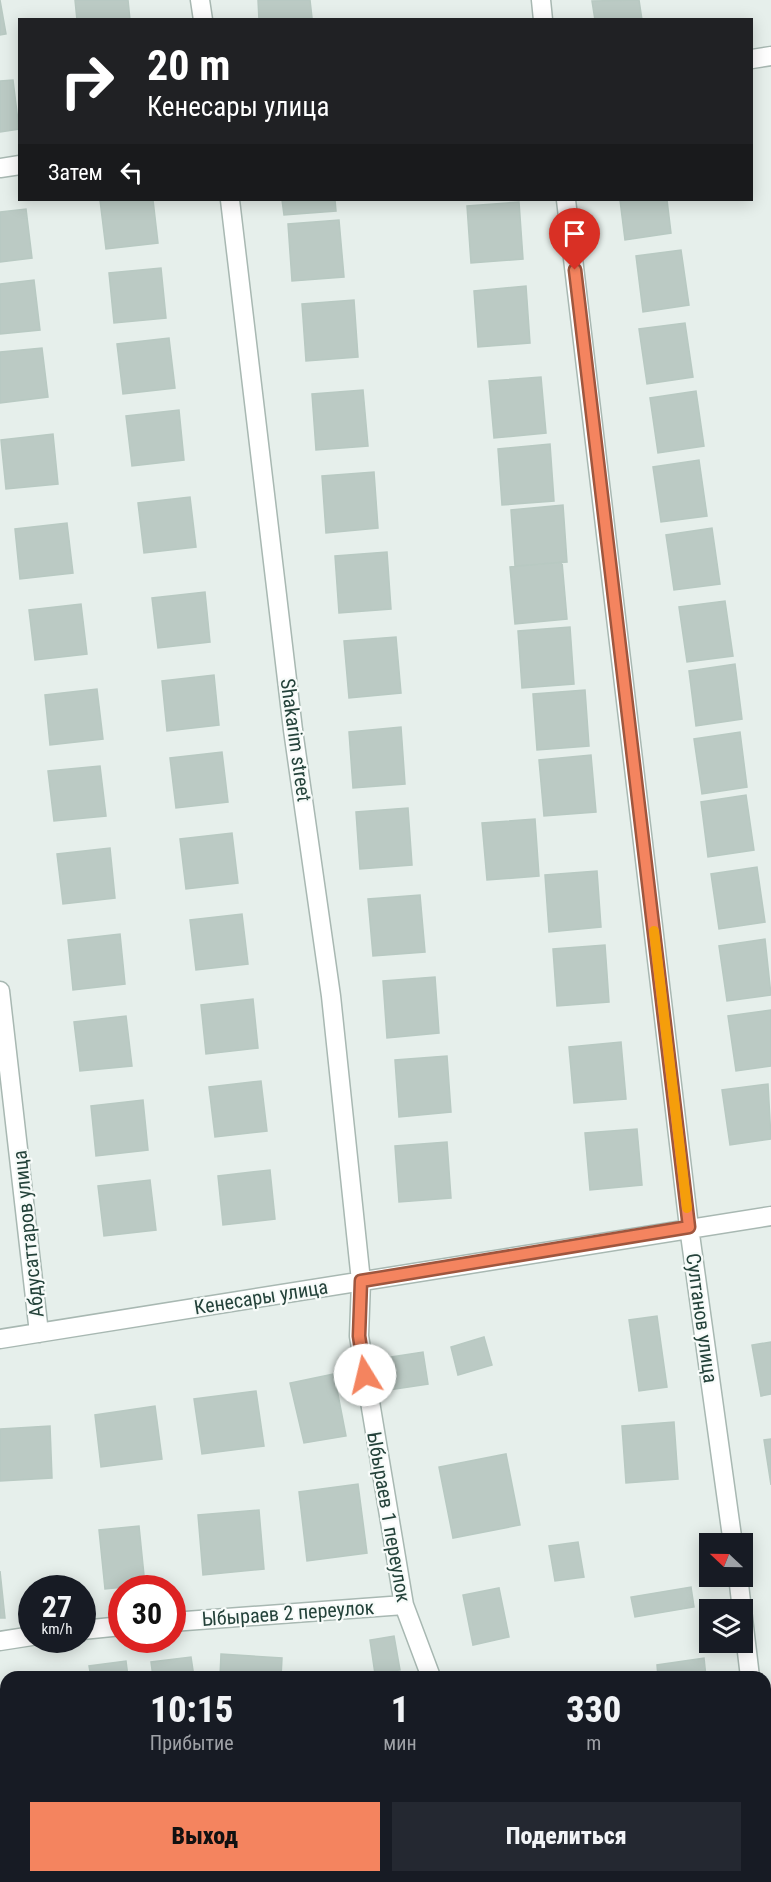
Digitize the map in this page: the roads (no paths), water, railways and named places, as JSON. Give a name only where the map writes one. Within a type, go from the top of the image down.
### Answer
[{"type":"street","points":[[200,0],[203,18]]},
{"type":"street","points":[[541,0],[543,18]]},
{"type":"street","points":[[753,59],[771,56]]},
{"type":"street","points":[[0,168],[18,165]]},
{"type":"street","name":"Shakarim street","points":[[230,201],[294,730],[331,996],[361,1281]]},
{"type":"street","name":"Султанов улица","points":[[566,201],[689,1227],[731,1533]]},
{"type":"street","name":"Абдусаттаров улица","points":[[0,991],[39,1333]]},
{"type":"street","name":"Кенесары улица","points":[[0,1339],[689,1227],[771,1216]]},
{"type":"street","name":"Ыбыраев 1 переулок","points":[[361,1281],[359,1336],[404,1605],[429,1671]]},
{"type":"street","name":"Ыбыраев 2 переулок","points":[[186,1621],[404,1605]]},
{"type":"street","points":[[0,1641],[18,1638]]},
{"type":"street","points":[[747,1653],[749,1671]]}]
